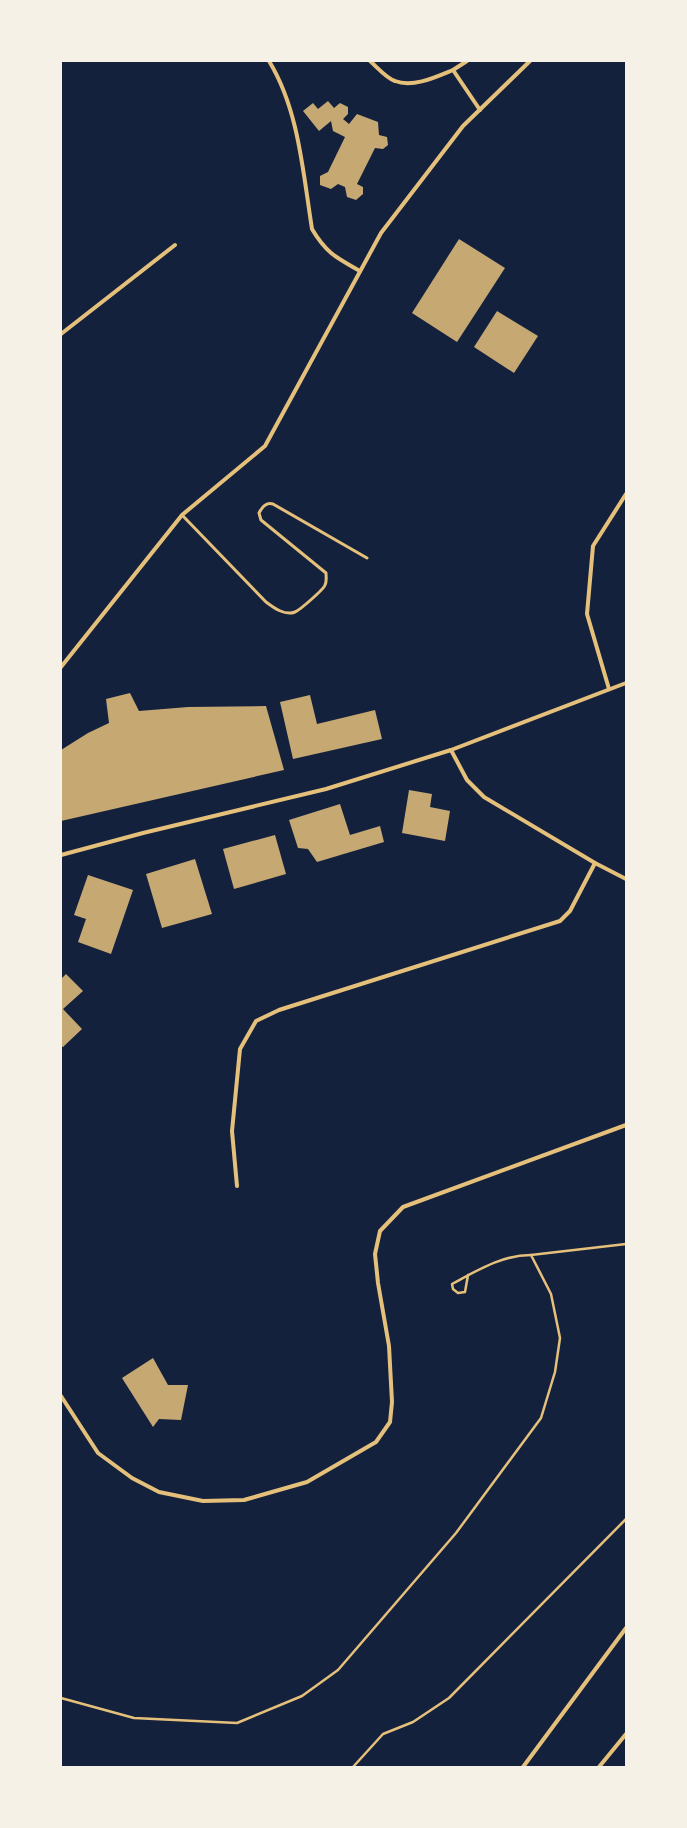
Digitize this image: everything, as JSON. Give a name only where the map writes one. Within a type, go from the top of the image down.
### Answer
[{"type":"street","points":[[269,61],[278,76],[295,129],[312,229],[320,242],[332,255],[360,271]]},
{"type":"street","points":[[370,61],[394,81],[408,83],[430,79],[453,70],[466,61]]},
{"type":"street","points":[[61,667],[182,515],[266,446],[381,233],[463,126],[530,61]]},
{"type":"street","points":[[453,70],[480,110]]},
{"type":"street","points":[[61,334],[175,245]]},
{"type":"street","points":[[609,689],[587,614],[593,546],[626,494]]},
{"type":"street","points":[[61,856],[143,833],[326,789],[451,750],[626,683]]},
{"type":"street","points":[[451,750],[467,780],[484,797],[595,863],[626,878]]},
{"type":"street","points":[[237,1186],[232,1131],[240,1049],[256,1021],[279,1010],[560,921],[570,911],[595,863]]},
{"type":"street","points":[[61,1396],[98,1453],[132,1478],[159,1492],[203,1501],[244,1500],[307,1482],[376,1442],[390,1422],[392,1402],[389,1346],[378,1283],[375,1254],[380,1231],[403,1207],[626,1125]]},
{"type":"street","points":[[523,1767],[626,1628]]},
{"type":"street","points":[[598,1767],[626,1734]]},
{"type":"lane","points":[[182,515],[266,602],[275,609],[285,612],[295,612],[325,587],[327,580],[326,573],[261,520],[259,513],[264,505],[269,503],[273,504],[367,558]]},
{"type":"path","points":[[468,1275],[465,1292],[458,1293],[453,1289],[452,1284],[468,1275],[496,1261],[516,1255],[531,1255],[626,1244]]},
{"type":"path","points":[[61,1698],[134,1718],[237,1723],[302,1696],[338,1670],[456,1533],[541,1418],[555,1372],[560,1338],[551,1294],[531,1255]]},
{"type":"path","points":[[353,1767],[383,1734],[413,1722],[449,1698],[626,1519]]},
{"type":"building","points":[[328,101],[334,108],[340,103],[348,107],[348,114],[343,119],[349,124],[357,114],[378,122],[379,135],[387,137],[388,145],[383,149],[375,148],[357,184],[363,187],[363,194],[356,200],[347,197],[345,187],[338,184],[331,189],[320,185],[320,176],[328,172],[345,137],[333,131],[331,121],[319,131],[303,111],[313,103],[318,109]]},
{"type":"building","points":[[459,239],[505,268],[457,342],[412,313]]},
{"type":"building","points":[[497,311],[538,336],[514,373],[474,347]]},
{"type":"building","points":[[130,693],[139,711],[188,707],[266,706],[284,770],[61,821],[61,750],[88,733],[109,723],[106,699]]},
{"type":"building","points":[[310,695],[317,724],[375,710],[382,739],[293,759],[280,702]]},
{"type":"building","points":[[409,790],[432,794],[430,807],[450,811],[445,841],[402,833]]},
{"type":"building","points":[[340,804],[350,835],[380,826],[384,842],[317,862],[308,849],[298,848],[289,820]]},
{"type":"building","points":[[275,835],[286,874],[234,889],[223,849]]},
{"type":"building","points":[[195,859],[212,914],[162,928],[146,874]]},
{"type":"building","points":[[88,875],[133,890],[111,954],[78,942],[86,919],[74,915]]},
{"type":"building","points":[[66,974],[83,991],[63,1009],[82,1029],[63,1047],[61,1046],[61,979]]},
{"type":"building","points":[[153,1358],[168,1385],[188,1385],[181,1420],[159,1419],[153,1427],[122,1378]]}]
